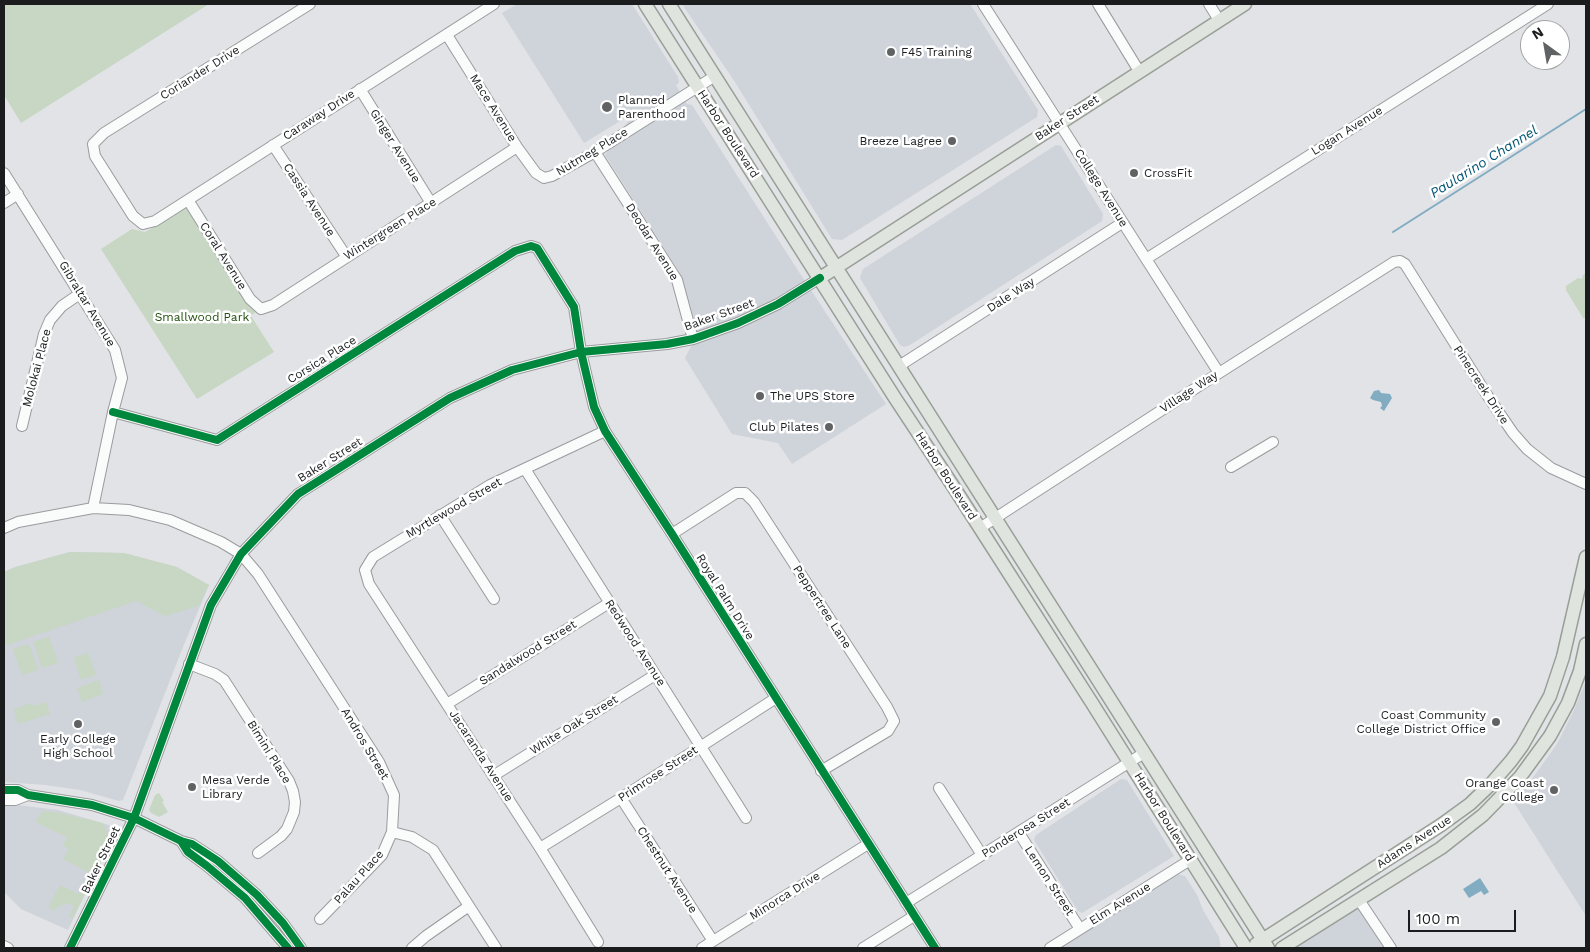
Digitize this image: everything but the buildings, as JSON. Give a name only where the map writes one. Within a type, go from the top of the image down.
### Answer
[{"type":"main road","name":"Harbor Boulevard","points":[[645,4],[1190,860],[1248,948]]},
{"type":"main road","name":"Harbor Boulevard","points":[[669,4],[1266,944]]},
{"type":"main road","name":"Baker Street","points":[[820,278],[1245,4]]},
{"type":"main road","name":"Adams Avenue","points":[[1248,948],[1266,944],[1441,825],[1470,804],[1491,784],[1522,746],[1550,696],[1563,657],[1586,557]]},
{"type":"main road","name":"Adams Avenue","points":[[1282,948],[1360,900],[1469,827],[1520,777],[1550,736],[1568,703],[1580,671],[1586,644]]},
{"type":"main road","points":[[1491,784],[1503,794]]},
{"type":"main road","points":[[1360,900],[1358,894],[1360,888],[1369,879],[1395,862],[1405,848],[1415,864]]},
{"type":"street","name":"Coriander Drive","points":[[143,224],[133,216],[95,156],[93,144],[104,133],[310,4]]},
{"type":"street","name":"Caraway Drive","points":[[143,224],[155,221],[494,4]]},
{"type":"street","name":"College Avenue","points":[[982,4],[1219,373]]},
{"type":"street","points":[[1098,4],[1139,71]]},
{"type":"street","points":[[1209,4],[1219,20]]},
{"type":"street","name":"Logan Avenue","points":[[1146,259],[1548,4]]},
{"type":"street","name":"Mace Avenue","points":[[447,35],[518,147],[536,173],[544,178]]},
{"type":"street","name":"Nutmeg Place","points":[[544,178],[552,176],[595,152],[715,76]]},
{"type":"street","name":"Ginger Avenue","points":[[360,89],[431,203]]},
{"type":"street","name":"Cassia Avenue","points":[[272,145],[346,256]]},
{"type":"street","name":"Wintergreen Place","points":[[261,309],[272,305],[518,147]]},
{"type":"street","name":"Deodar Avenue","points":[[595,152],[677,280],[693,339]]},
{"type":"street","name":"Gibraltar Avenue","points":[[4,173],[115,350],[122,378],[93,508]]},
{"type":"street","points":[[4,203],[18,194]]},
{"type":"street","name":"Coral Avenue","points":[[188,200],[250,298],[261,309]]},
{"type":"street","name":"Dale Way","points":[[899,366],[1122,223]]},
{"type":"street","name":"Royal Palm Drive","points":[[531,246],[537,248],[543,254],[574,308],[580,352],[594,407],[605,431],[935,948]]},
{"type":"street","name":"Corsica Place","points":[[113,412],[217,440],[515,251],[531,246]]},
{"type":"street","name":"Village Way","points":[[980,528],[1394,262],[1400,262]]},
{"type":"street","name":"Pinecreek Drive","points":[[1400,262],[1405,264],[1487,395],[1527,449],[1551,468],[1586,484]]},
{"type":"street","name":"Baker Street","points":[[70,948],[134,818],[211,605],[241,554],[298,494],[450,398],[512,370],[580,352],[667,344],[693,339],[738,323],[778,304],[820,278]]},
{"type":"street","name":"Molokai Place","points":[[22,426],[44,334],[50,320],[62,306],[81,293]]},
{"type":"street","name":"Myrtlewood Street","points":[[365,570],[373,558],[490,485],[605,431]]},
{"type":"street","points":[[1231,467],[1273,442]]},
{"type":"street","name":"Redwood Avenue","points":[[525,470],[746,818]]},
{"type":"street","name":"Peppertree Lane","points":[[672,534],[736,493],[746,493],[754,502],[887,707],[894,721],[888,731],[822,771]]},
{"type":"street","name":"Andros Street","points":[[4,528],[18,522],[93,508],[129,510],[170,520],[221,542],[241,554],[258,574],[379,762],[394,795],[392,832]]},
{"type":"street","points":[[440,515],[494,599]]},
{"type":"street","name":"Jacaranda Avenue","points":[[365,570],[369,584],[540,848],[598,942]]},
{"type":"street","name":"Sandalwood Street","points":[[447,704],[609,603]]},
{"type":"street","name":"Bimini Place","points":[[189,664],[224,680],[289,781],[293,791],[294,812],[287,829],[281,836],[258,853]]},
{"type":"street","name":"White Oak Street","points":[[493,776],[655,675]]},
{"type":"street","name":"Primrose Street","points":[[540,848],[776,698]]},
{"type":"street","name":"Ponderosa Street","points":[[906,904],[1144,753]]},
{"type":"street","points":[[939,788],[982,855]]},
{"type":"street","points":[[4,790],[18,790],[28,795],[92,805],[134,818],[181,842],[192,844],[218,861],[257,895],[283,923],[301,948]]},
{"type":"street","points":[[4,800],[15,800],[28,795]]},
{"type":"street","name":"Chestnut Avenue","points":[[621,798],[713,942]]},
{"type":"street","points":[[392,832],[412,837],[433,850],[496,948]]},
{"type":"street","name":"Palau Place","points":[[320,919],[382,855],[392,832]]},
{"type":"street","name":"Lemon Street","points":[[1018,833],[1080,929]]},
{"type":"street","points":[[181,842],[188,852],[245,898],[288,948]]},
{"type":"street","name":"Minorca Drive","points":[[702,948],[868,844]]},
{"type":"street","name":"Elm Avenue","points":[[1050,948],[1190,860]]},
{"type":"street","points":[[1360,900],[1391,948]]},
{"type":"street","points":[[412,948],[469,906]]},
{"type":"street","points":[[863,948],[914,916]]},
{"type":"street","points":[[4,946],[8,948]]},
{"type":"shaded area","points":[[517,4],[632,4],[678,77],[679,83],[676,85],[687,104],[692,105],[886,404],[792,464],[778,443],[732,434],[685,358],[698,332],[680,273],[605,155],[631,117],[630,115],[584,143],[502,13]]},
{"type":"shaded area","points":[[682,4],[970,4],[1038,110],[1037,117],[842,240],[832,239],[735,82]]},
{"type":"shaded area","points":[[1056,145],[1061,146],[1103,214],[1102,221],[910,345],[904,347],[900,345],[860,278],[863,269]]},
{"type":"shaded area","name":"Early College High School","points":[[70,552],[124,553],[176,567],[209,585],[123,800],[119,801],[80,790],[4,782],[4,572],[15,567]]},
{"type":"shaded area","name":"Orange Coast College","points":[[1586,681],[1586,916],[1513,801],[1532,779],[1557,744]]},
{"type":"shaded area","points":[[1121,779],[1127,780],[1174,856],[1082,913],[1078,911],[1034,840],[1036,835]]},
{"type":"shaded area","points":[[17,805],[58,810],[114,828],[114,832],[68,930],[21,909],[4,892],[4,806]]},
{"type":"shaded area","points":[[1177,874],[1185,876],[1197,895],[1203,910],[1219,937],[1221,948],[1056,948]]},
{"type":"shaded area","points":[[1357,905],[1384,948],[1290,948]]},
{"type":"green space","points":[[4,4],[209,4],[21,123],[4,95]]},
{"type":"green space","name":"Smallwood Park","points":[[188,205],[257,311],[251,316],[274,352],[197,399],[101,249],[132,229],[145,232]]},
{"type":"green space","points":[[1586,273],[1586,318],[1583,318],[1566,290],[1566,286],[1578,278],[1582,279]]},
{"type":"green space","points":[[70,552],[124,553],[177,567],[209,585],[198,606],[165,616],[136,601],[4,646],[4,572]]},
{"type":"green space","points":[[49,637],[58,663],[42,668],[33,642]]},
{"type":"green space","points":[[29,644],[38,670],[22,675],[13,649]]},
{"type":"green space","points":[[88,653],[96,675],[81,680],[74,657]]},
{"type":"green space","points":[[99,680],[103,694],[82,702],[77,688]]},
{"type":"green space","points":[[46,702],[50,714],[18,724],[14,709],[31,703],[33,706]]},
{"type":"green space","points":[[159,793],[168,812],[159,817],[149,810],[155,795]]},
{"type":"green space","points":[[43,811],[103,823],[111,840],[96,874],[94,875],[63,859],[69,849],[63,846],[67,837],[35,822]]},
{"type":"green space","points":[[88,876],[93,879],[73,918],[69,917],[74,906],[65,903],[54,910],[49,909],[60,885],[79,894],[81,886]]},
{"type":"water","points":[[1379,390],[1381,393],[1390,394],[1392,398],[1384,411],[1380,408],[1382,406],[1381,402],[1370,398],[1374,391]]},
{"type":"water","points":[[1480,878],[1489,892],[1484,895],[1481,891],[1469,898],[1463,889]]},
{"type":"waterway","name":"Paularino Channel","points":[[1393,232],[1586,109]]},
{"type":"cycle path","points":[[113,412],[217,440],[515,251],[531,246],[537,248],[574,307],[581,352],[594,407],[605,431],[935,948]]},
{"type":"cycle path","points":[[70,948],[134,818],[211,605],[241,554],[298,494],[450,398],[512,370],[581,352],[667,344],[693,339],[738,323],[778,304],[820,278]]},
{"type":"cycle path","points":[[4,790],[18,790],[28,795],[92,805],[134,818],[181,841],[192,844],[218,861],[257,895],[283,923],[301,948]]},
{"type":"cycle path","points":[[181,841],[188,852],[245,898],[288,948]]},
{"type":"place","name":"F45 Training","points":[[891,52]]},
{"type":"place","name":"Planned Parenthood","points":[[607,107]]},
{"type":"place","name":"Breeze Lagree","points":[[952,141]]},
{"type":"place","name":"CrossFit","points":[[1134,173]]},
{"type":"place","name":"The UPS Store","points":[[760,396]]},
{"type":"place","name":"Club Pilates","points":[[829,427]]},
{"type":"place","name":"Coast Community College District Office","points":[[1496,722]]},
{"type":"place","name":"Early College High School","points":[[78,724]]},
{"type":"place","name":"Mesa Verde Library","points":[[192,787]]},
{"type":"place","name":"Orange Coast College","points":[[1554,790]]}]
